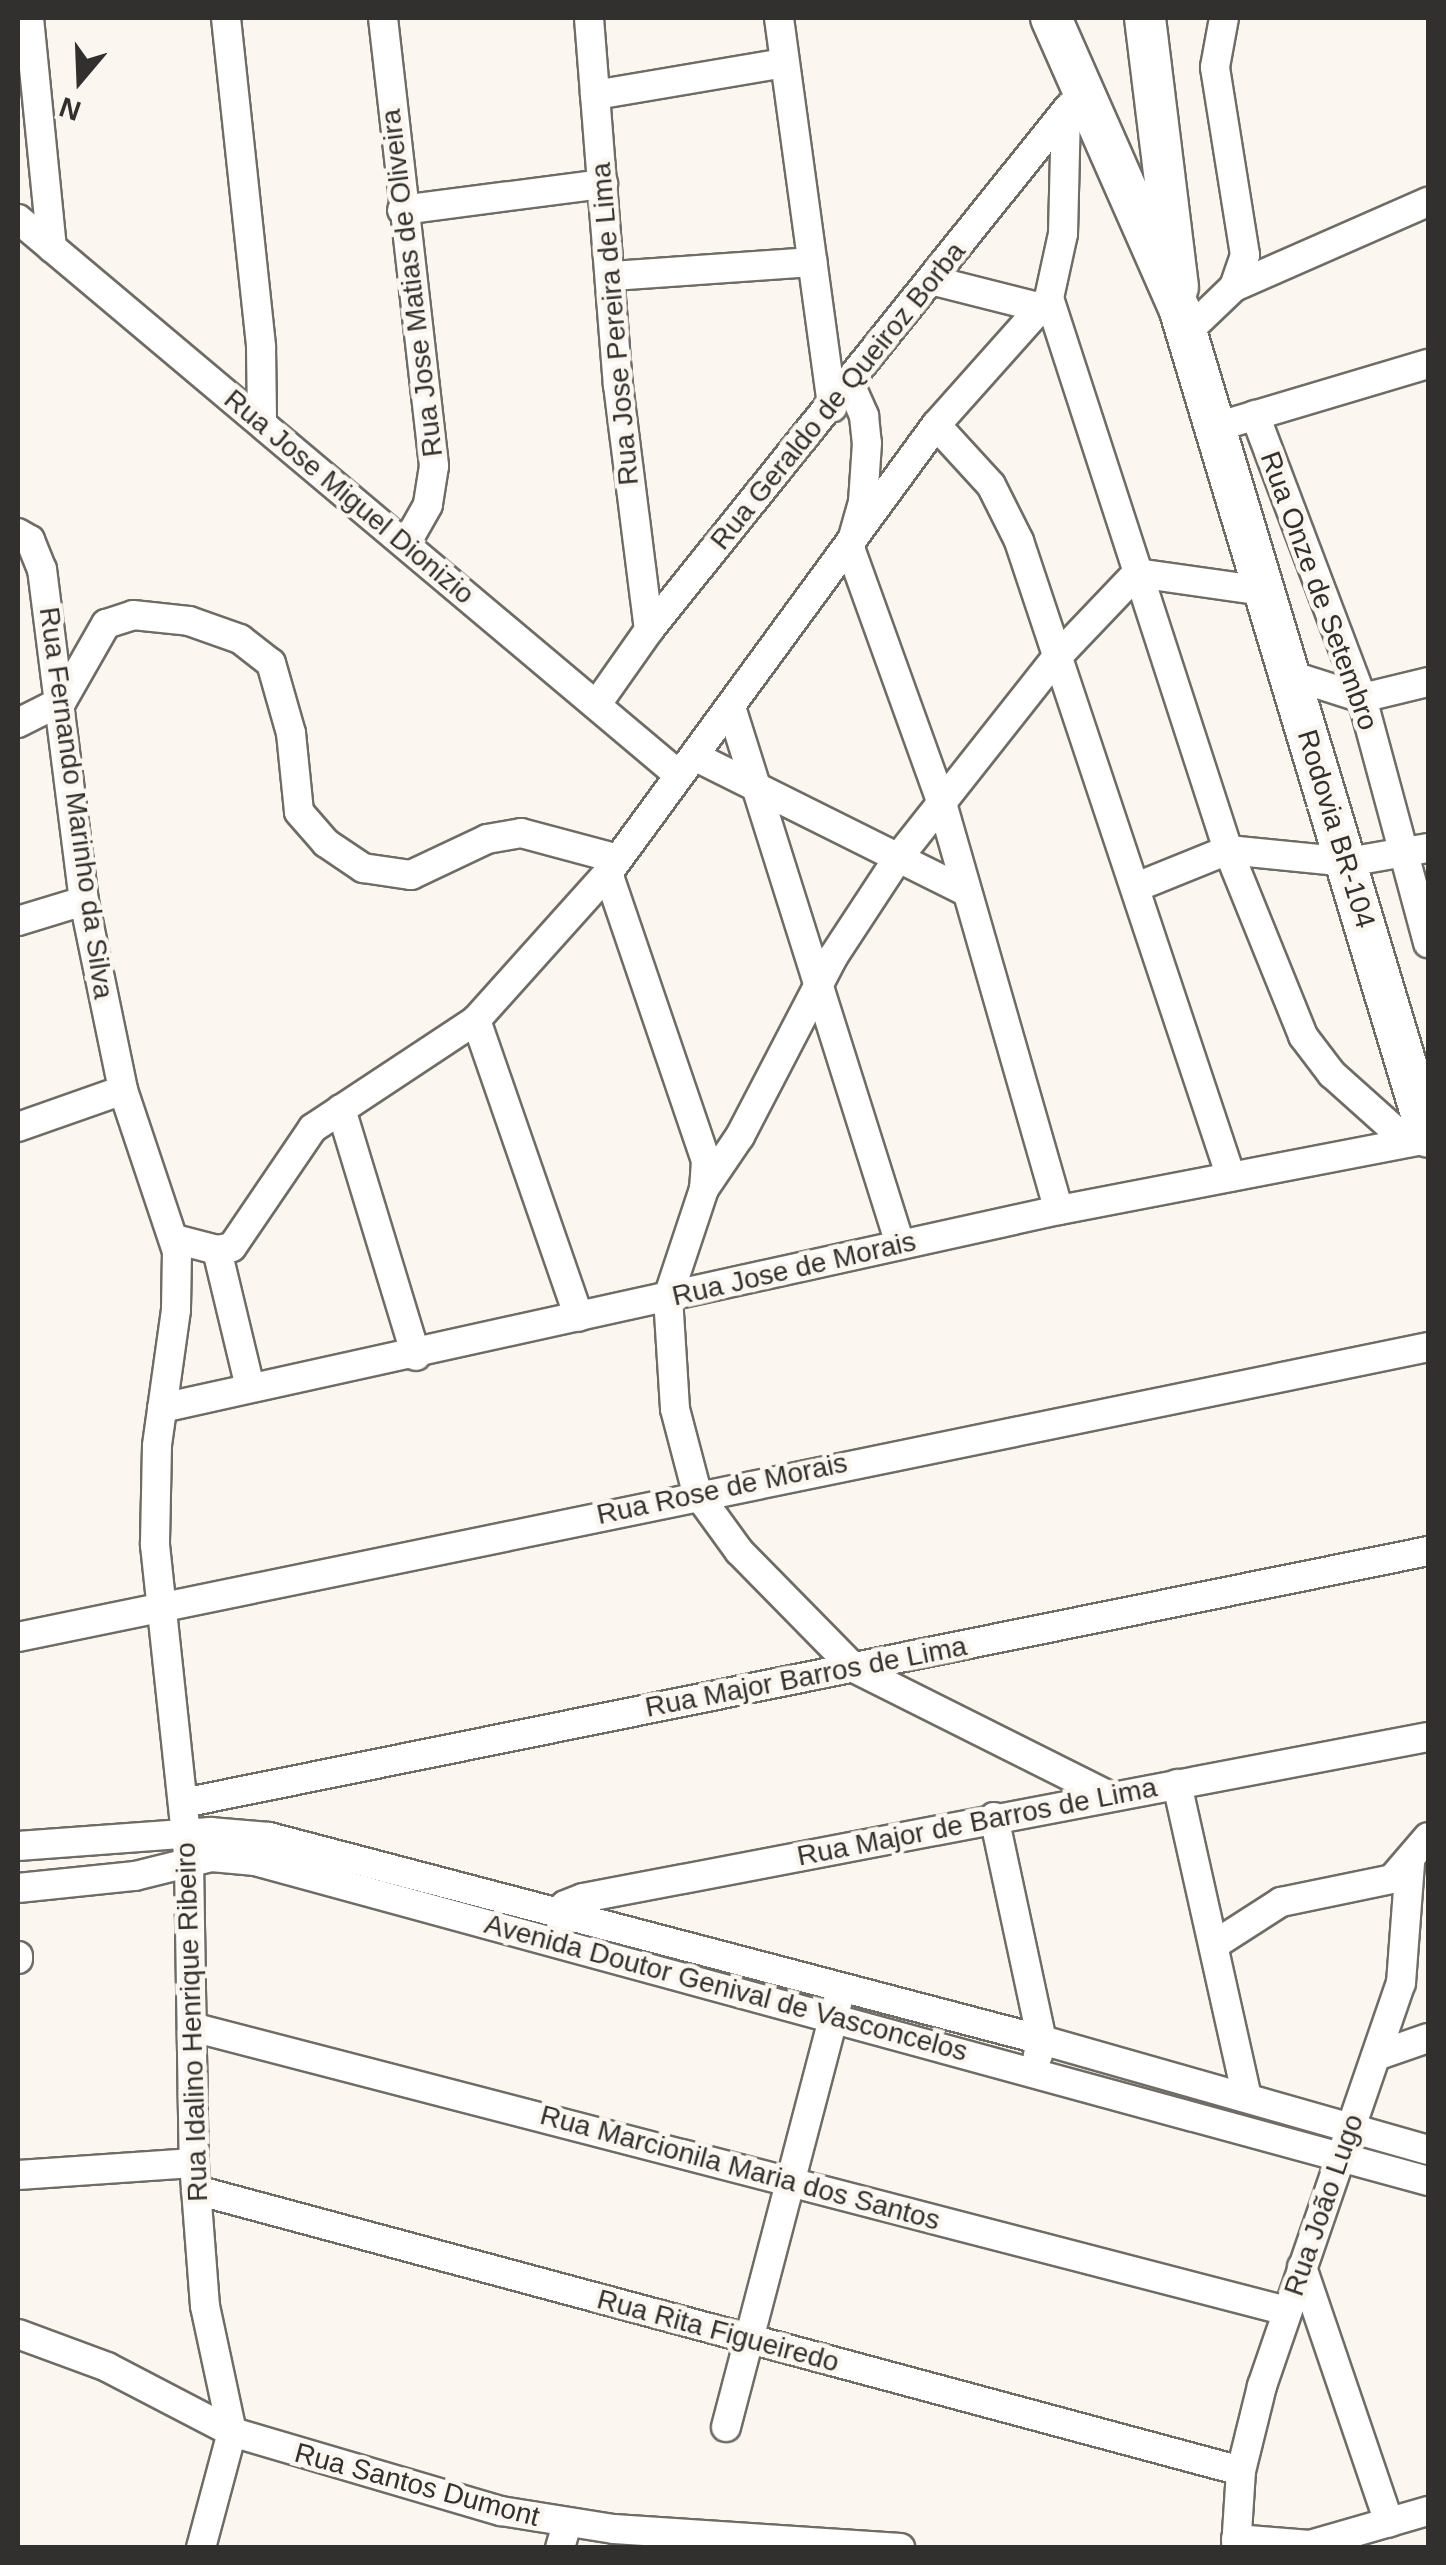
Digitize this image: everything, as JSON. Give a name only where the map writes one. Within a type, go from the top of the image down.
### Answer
[{"type":"highway","points":[[1051,18],[1074,101],[1182,323]]},
{"type":"highway","points":[[1145,18],[1182,323]]},
{"type":"highway","name":"Rodovia BR-104","points":[[1182,323],[1348,862],[1422,1139]]},
{"type":"street","points":[[29,18],[52,248]]},
{"type":"street","points":[[226,18],[261,347],[262,423]]},
{"type":"street","name":"Rua Jose Matias de Oliveira","points":[[383,18],[434,466],[428,505],[406,542]]},
{"type":"street","name":"Rua Jose Pereira de Lima","points":[[589,18],[623,437],[649,630]]},
{"type":"street","points":[[779,18],[832,406]]},
{"type":"street","points":[[1224,18],[1216,66],[1245,255],[1234,287]]},
{"type":"street","points":[[595,95],[784,63]]},
{"type":"street","points":[[175,1238],[217,1250],[237,1242],[302,1141],[341,1109],[476,1020],[613,866],[850,548],[936,424],[1045,303],[1063,234],[1074,101]]},
{"type":"street","name":"Rua Geraldo de Queiroz Borba","points":[[597,704],[649,630],[1074,101]]},
{"type":"street","points":[[402,210],[603,184]]},
{"type":"street","points":[[1182,323],[1234,287],[1428,202]]},
{"type":"street","name":"Rua Jose Miguel Dionizio","points":[[18,218],[597,704],[687,765],[756,790],[967,892]]},
{"type":"street","points":[[612,276],[812,262]]},
{"type":"street","points":[[932,280],[1045,303]]},
{"type":"street","points":[[1045,303],[1228,850],[1303,1036],[1332,1074],[1422,1139]]},
{"type":"street","points":[[1213,428],[1428,364]]},
{"type":"street","points":[[850,384],[864,416],[866,443],[863,502],[850,548],[942,803],[1059,1210]]},
{"type":"street","name":"Rua Onze de Setembro","points":[[1256,414],[1416,852],[1428,942]]},
{"type":"street","points":[[936,424],[1005,506],[1139,886],[1231,1176]]},
{"type":"street","name":"Rua Fernando Marinho da Silva","points":[[18,532],[30,540],[42,568],[84,900],[123,1090],[175,1238],[178,1286],[154,1491],[159,1611]]},
{"type":"street","points":[[1137,573],[1263,590]]},
{"type":"street","points":[[1108,1796],[854,1668],[740,1551],[697,1494],[678,1424],[668,1297],[704,1189],[734,1146],[819,982],[898,858],[1058,656],[1137,573]]},
{"type":"street","points":[[18,723],[58,705],[106,624],[133,615],[188,622],[240,640],[271,664],[291,732],[299,812],[326,843],[363,868],[410,875],[487,839],[521,833],[613,866]]},
{"type":"street","points":[[1290,675],[1362,698],[1428,682]]},
{"type":"street","points":[[730,707],[900,1244]]},
{"type":"street","points":[[1139,886],[1228,850],[1348,862],[1416,852]]},
{"type":"street","points":[[613,866],[699,1128],[704,1189]]},
{"type":"street","points":[[18,920],[84,900]]},
{"type":"street","points":[[476,1020],[579,1317]]},
{"type":"street","points":[[18,1127],[123,1090]]},
{"type":"street","points":[[341,1109],[416,1356]]},
{"type":"street","name":"Rua Jose de Morais","points":[[162,1408],[416,1356],[1059,1210],[1422,1139]]},
{"type":"street","points":[[217,1250],[250,1387]]},
{"type":"street","name":"Rua Rose de Morais","points":[[18,1637],[159,1611],[697,1494],[1428,1348]]},
{"type":"street","name":"Rua Major Barros de Lima","points":[[183,1803],[1428,1551]]},
{"type":"street","name":"Rua Idalino Henrique Ribeiro","points":[[159,1611],[187,1848],[195,2176],[206,2306],[232,2432]]},
{"type":"street","name":"Rua Major de Barros de Lima","points":[[560,1910],[583,1898],[1428,1737]]},
{"type":"street","points":[[1177,1784],[1247,2097]]},
{"type":"street","points":[[994,1817],[1042,2040],[1035,2071]]},
{"type":"street","name":"Avenida Doutor Genival de Vasconcelos","points":[[18,1846],[187,1848],[269,1837],[560,1910],[1035,2071],[1428,2180]]},
{"type":"street","points":[[1214,1945],[1282,1902],[1392,1879],[1410,1863],[1428,1837]]},
{"type":"street","name":"Avenida Doutor Genival de Vasconcelos","points":[[18,1888],[134,1876],[187,1848],[255,1861],[553,1942],[1042,2040],[1428,2150]]},
{"type":"street","name":"Rua João Lugo","points":[[1236,2543],[1241,2471],[1287,2311],[1406,1963],[1410,1863]]},
{"type":"street","points":[[553,1942],[560,1910]]},
{"type":"street","points":[[726,2427],[838,2002]]},
{"type":"street","name":"Rua Marcionila Maria dos Santos","points":[[192,2027],[1287,2311]]},
{"type":"street","points":[[1376,2056],[1428,2038]]},
{"type":"street","name":"Rua Rita Figueiredo","points":[[18,2175],[195,2176],[750,2340],[1241,2471]]},
{"type":"street","points":[[1302,2267],[1389,2523]]},
{"type":"street","name":"Rua Santos Dumont","points":[[18,2334],[107,2367],[232,2432],[482,2506],[564,2535],[900,2548]]},
{"type":"street","points":[[201,2548],[232,2432]]},
{"type":"street","points":[[1236,2543],[1310,2545],[1428,2510]]}]
